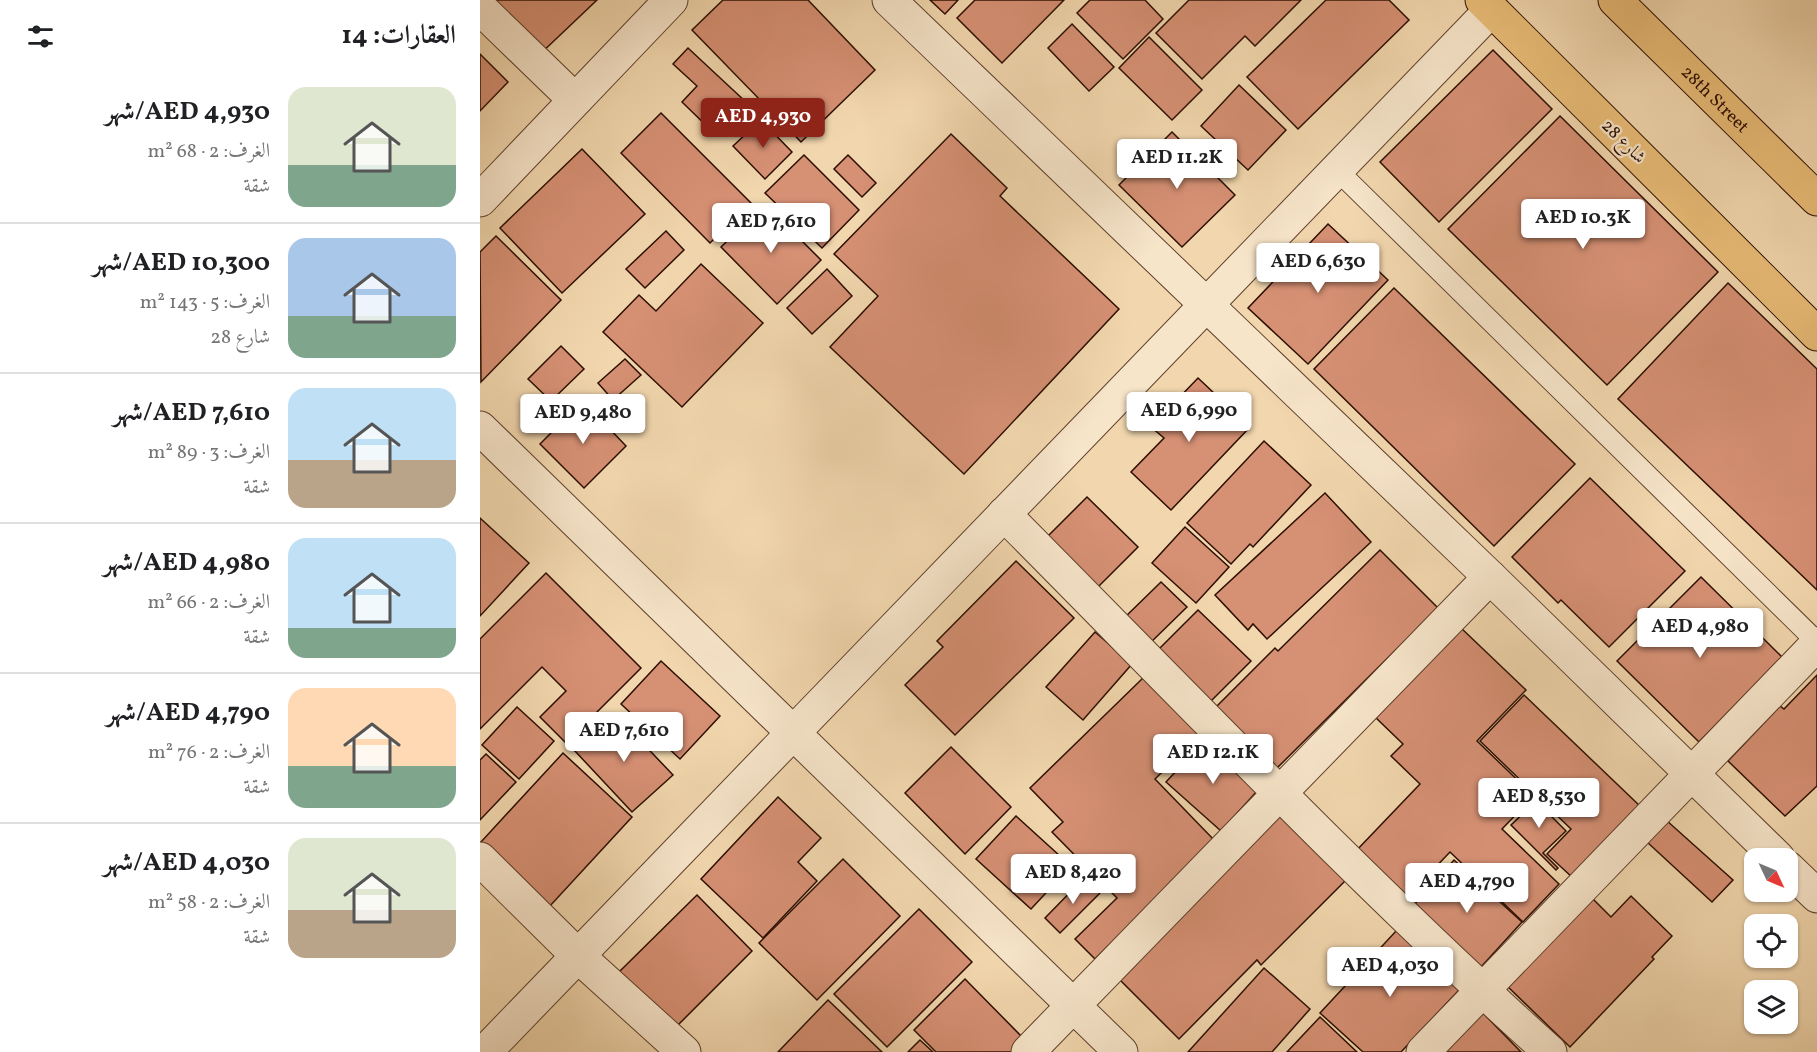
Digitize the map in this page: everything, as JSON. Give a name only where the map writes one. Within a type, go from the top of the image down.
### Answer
[{"type":"main road","name":"28th Street","points":[[1615,0],[1815,196]]},
{"type":"main road","name":"شارع 28","points":[[1486,5],[1817,334]]},
{"type":"street","points":[[480,200],[670,0]]},
{"type":"street","points":[[889,0],[1490,577],[1768,848]]},
{"type":"street","points":[[485,1052],[1338,171],[1486,5]]},
{"type":"street","points":[[480,9],[575,100]]},
{"type":"street","points":[[480,428],[1121,1052]]},
{"type":"street","points":[[1004,514],[1281,793],[1482,991],[1550,1052]]},
{"type":"street","points":[[1028,1052],[1490,577]]},
{"type":"street","points":[[1423,1052],[1817,643]]},
{"type":"street","points":[[480,859],[578,956],[684,1052]]},
{"type":"street","points":[[1798,878],[1817,896]]},
{"type":"lane","points":[[1338,171],[1817,643]]},
{"type":"building","points":[[484,0],[597,0],[537,57]]},
{"type":"building","points":[[723,0],[808,0],[875,70],[801,142],[692,30]]},
{"type":"building","points":[[930,0],[958,0],[945,14]]},
{"type":"building","points":[[975,0],[1064,0],[1002,63],[957,18]]},
{"type":"building","points":[[1090,0],[1145,0],[1163,19],[1123,59],[1077,13]]},
{"type":"building","points":[[1189,0],[1301,0],[1255,46],[1245,36],[1202,79],[1156,33]]},
{"type":"building","points":[[1326,0],[1389,0],[1409,20],[1298,129],[1247,77]]},
{"type":"building","points":[[1072,24],[1114,67],[1089,91],[1048,48]]},
{"type":"building","points":[[1149,37],[1202,90],[1172,120],[1119,68]]},
{"type":"building","points":[[688,48],[747,103],[717,136],[682,102],[697,86],[673,64]]},
{"type":"building","points":[[1493,50],[1552,109],[1439,222],[1380,162]]},
{"type":"building","points":[[480,54],[508,82],[480,111]]},
{"type":"building","points":[[1239,85],[1286,130],[1248,170],[1201,126]]},
{"type":"building","points":[[661,113],[751,203],[710,243],[621,153]]},
{"type":"building","points":[[1560,116],[1718,272],[1607,385],[1448,229]]},
{"type":"building","points":[[761,120],[792,152],[765,179],[733,146]]},
{"type":"building","points":[[1172,132],[1235,195],[1182,247],[1119,185]]},
{"type":"building","points":[[951,134],[1007,188],[1000,196],[1119,309],[964,474],[830,347],[878,296],[834,254]]},
{"type":"building","points":[[582,149],[645,214],[562,293],[500,228]]},
{"type":"building","points":[[804,155],[859,210],[822,248],[765,193]]},
{"type":"building","points":[[848,155],[876,183],[862,197],[834,169]]},
{"type":"building","points":[[765,204],[821,260],[777,304],[721,247]]},
{"type":"building","points":[[1328,224],[1388,280],[1308,364],[1248,308]]},
{"type":"building","points":[[666,231],[684,250],[645,288],[626,269]]},
{"type":"building","points":[[496,236],[561,300],[481,382],[480,252]]},
{"type":"building","points":[[701,264],[763,323],[682,407],[603,332],[639,295],[656,311]]},
{"type":"building","points":[[827,269],[852,296],[812,334],[787,308]]},
{"type":"building","points":[[1728,283],[1817,369],[1817,590],[1618,399]]},
{"type":"building","points":[[1394,288],[1575,464],[1494,546],[1314,369]]},
{"type":"building","points":[[561,346],[584,369],[551,401],[528,379]]},
{"type":"building","points":[[625,359],[641,375],[613,400],[598,383]]},
{"type":"building","points":[[1198,378],[1250,427],[1171,510],[1131,472],[1164,438],[1151,427]]},
{"type":"building","points":[[583,401],[626,446],[584,488],[540,444]]},
{"type":"building","points":[[1264,441],[1311,485],[1253,547],[1250,544],[1231,564],[1187,523]]},
{"type":"building","points":[[1590,478],[1685,571],[1609,647],[1561,600],[1558,603],[1512,557]]},
{"type":"building","points":[[1325,493],[1371,542],[1267,639],[1253,624],[1248,630],[1215,595]]},
{"type":"building","points":[[1087,497],[1138,547],[1097,588],[1047,537]]},
{"type":"building","points":[[480,518],[529,563],[480,616]]},
{"type":"building","points":[[1185,527],[1229,567],[1196,603],[1152,563]]},
{"type":"building","points":[[1380,550],[1438,608],[1272,773],[1212,711],[1275,648],[1278,651]]},
{"type":"building","points":[[1016,561],[1074,618],[955,735],[905,685],[943,647],[937,641]]},
{"type":"building","points":[[546,573],[641,668],[566,743],[540,717],[566,691],[542,667],[480,729],[480,639]]},
{"type":"building","points":[[1701,577],[1782,657],[1699,742],[1617,661]]},
{"type":"building","points":[[1161,582],[1187,607],[1146,647],[1120,622]]},
{"type":"building","points":[[1198,610],[1251,661],[1208,704],[1156,652]]},
{"type":"building","points":[[1460,627],[1526,690],[1477,741],[1534,796],[1502,829],[1559,884],[1523,922],[1450,852],[1405,899],[1355,852],[1420,784],[1391,756],[1403,744],[1374,716]]},
{"type":"building","points":[[1095,632],[1132,664],[1083,720],[1046,687]]},
{"type":"building","points":[[661,661],[720,716],[680,759],[621,704]]},
{"type":"building","points":[[1817,675],[1817,786],[1785,816],[1728,761],[1780,706],[1784,709]]},
{"type":"building","points":[[1144,677],[1200,735],[1155,779],[1215,841],[1095,959],[1075,939],[1117,898],[1052,832],[1063,822],[1030,788]]},
{"type":"building","points":[[1524,695],[1641,807],[1573,878],[1547,854],[1571,829],[1480,741]]},
{"type":"building","points":[[517,707],[554,741],[519,779],[482,745]]},
{"type":"building","points":[[615,714],[673,775],[632,812],[575,751]]},
{"type":"building","points":[[1205,740],[1259,789],[1221,831],[1166,782]]},
{"type":"building","points":[[951,747],[1011,807],[965,854],[905,793]]},
{"type":"building","points":[[563,753],[632,817],[549,907],[480,843]]},
{"type":"building","points":[[486,754],[516,782],[480,820],[480,760]]},
{"type":"building","points":[[778,797],[821,838],[798,862],[817,881],[763,938],[701,879]]},
{"type":"building","points":[[1536,801],[1566,831],[1543,853],[1558,868],[1556,870],[1511,825]]},
{"type":"building","points":[[1280,815],[1346,880],[1261,965],[1257,960],[1179,1039],[1118,978]]},
{"type":"building","points":[[1016,816],[1071,866],[1031,909],[976,859]]},
{"type":"building","points":[[1666,820],[1733,880],[1712,902],[1647,842]]},
{"type":"building","points":[[843,859],[900,916],[817,1000],[759,943]]},
{"type":"building","points":[[1454,860],[1522,922],[1481,967],[1413,906]]},
{"type":"building","points":[[1086,876],[1101,892],[1060,933],[1045,918]]},
{"type":"building","points":[[697,895],[752,951],[674,1029],[618,973]]},
{"type":"building","points":[[1589,895],[1611,917],[1631,896],[1672,936],[1652,957],[1654,959],[1570,1047],[1504,983]]},
{"type":"building","points":[[919,909],[972,962],[887,1047],[834,994]]},
{"type":"building","points":[[1397,930],[1460,989],[1401,1052],[1363,1052],[1320,1013]]},
{"type":"building","points":[[1264,968],[1310,1009],[1272,1052],[1188,1052]]},
{"type":"building","points":[[965,979],[1026,1041],[1014,1052],[936,1052],[914,1030]]},
{"type":"building","points":[[828,1000],[882,1052],[778,1052]]},
{"type":"building","points":[[1482,1012],[1521,1052],[1441,1052]]},
{"type":"building","points":[[1320,1017],[1357,1052],[1287,1052]]},
{"type":"building","points":[[920,1040],[933,1052],[908,1052]]}]
